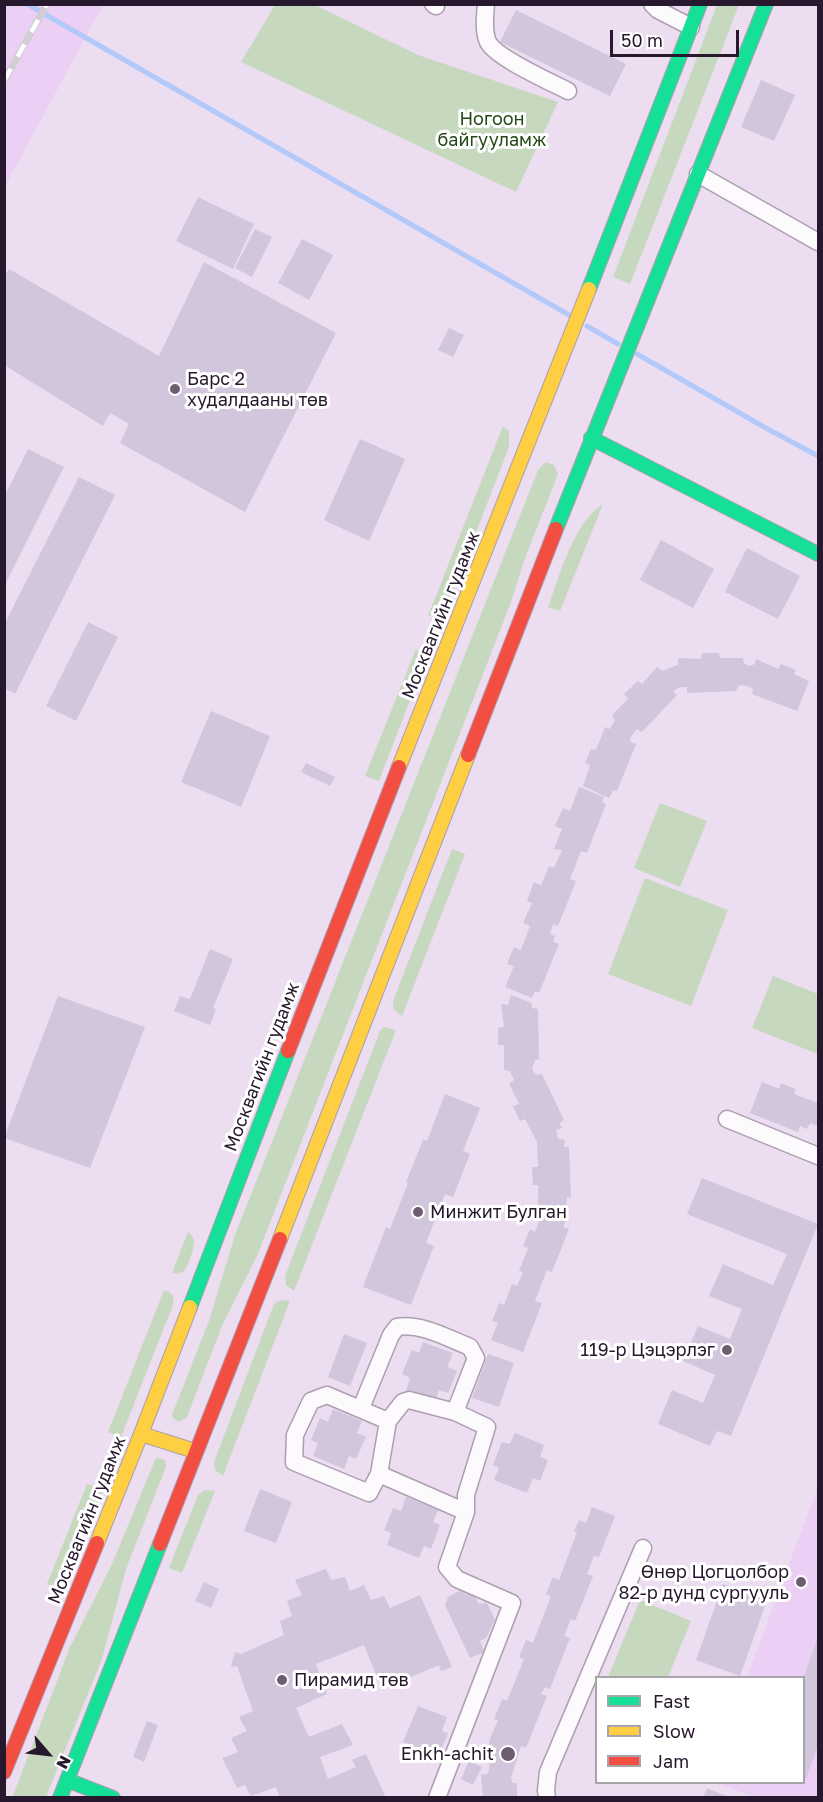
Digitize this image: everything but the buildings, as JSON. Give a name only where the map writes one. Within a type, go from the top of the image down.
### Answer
[{"type":"main road","name":"Москвагийн гудамж","points":[[4,1772],[141,1434],[271,1093],[596,273],[700,4]]},
{"type":"main road","points":[[60,1797],[648,292],[766,4]]},
{"type":"main road","points":[[591,438],[819,554]]},
{"type":"main road","points":[[141,1434],[195,1451]]},
{"type":"main road","points":[[67,1780],[113,1797]]},
{"type":"street","points":[[486,4],[485,28],[488,43],[506,58],[568,91]]},
{"type":"street","points":[[652,4],[658,10],[691,27]]},
{"type":"street","points":[[698,174],[819,242]]},
{"type":"street","points":[[727,1119],[819,1156]]},
{"type":"street","points":[[361,1408],[392,1335],[397,1327],[406,1325],[419,1327],[470,1347],[474,1353],[476,1358],[455,1412]]},
{"type":"street","points":[[388,1420],[327,1395],[311,1401],[295,1435],[294,1462],[369,1493],[379,1473],[388,1420],[403,1402],[409,1400],[455,1412],[487,1427],[466,1495],[466,1512],[447,1567],[457,1579],[512,1603],[437,1797]]},
{"type":"street","points":[[379,1473],[466,1512]]},
{"type":"street","points":[[547,1797],[548,1772],[643,1548]]},
{"type":"shaded area","points":[[4,5],[103,5],[5,186]]},
{"type":"shaded area","name":"Өнөр Цогцолбор 82-р дунд сургууль","points":[[818,1487],[818,1797],[754,1797],[720,1784],[805,1784],[805,1676],[747,1676]]},
{"type":"green space","name":"Ногоон байгууламж","points":[[275,5],[315,5],[418,55],[558,102],[516,192],[241,62]]},
{"type":"green space","points":[[717,5],[739,5],[630,284],[613,277]]},
{"type":"green space","points":[[503,426],[509,431],[509,447],[448,604],[437,614],[428,616]]},
{"type":"green space","points":[[546,462],[554,465],[558,474],[524,561],[511,602],[257,1256],[222,1326],[187,1417],[179,1422],[172,1416],[173,1412],[209,1321],[235,1235],[538,470]]},
{"type":"green space","points":[[603,504],[560,611],[548,607],[576,537],[583,524]]},
{"type":"green space","points":[[416,649],[422,657],[423,666],[379,781],[365,776]]},
{"type":"green space","points":[[660,803],[707,821],[680,887],[634,868]]},
{"type":"green space","points":[[452,849],[465,854],[402,1016],[394,1010],[393,1001]]},
{"type":"green space","points":[[645,878],[728,910],[691,1006],[608,974]]},
{"type":"green space","points":[[773,976],[818,994],[818,1054],[752,1028]]},
{"type":"green space","points":[[384,1027],[396,1030],[294,1291],[286,1285],[285,1276],[380,1031]]},
{"type":"green space","points":[[188,1232],[194,1240],[189,1263],[181,1273],[172,1273]]},
{"type":"green space","points":[[164,1290],[172,1295],[173,1305],[121,1437],[108,1432]]},
{"type":"green space","points":[[281,1300],[290,1301],[223,1476],[215,1470],[214,1462],[274,1304]]},
{"type":"green space","points":[[157,1458],[165,1460],[166,1467],[126,1569],[102,1659],[46,1797],[12,1798],[70,1647],[112,1564]]},
{"type":"green space","points":[[87,1484],[103,1489],[65,1583],[57,1587],[47,1584]]},
{"type":"green space","points":[[209,1490],[215,1491],[182,1573],[169,1568],[198,1495]]},
{"type":"green space","points":[[640,1600],[691,1621],[668,1676],[608,1676]]},
{"type":"waterway","points":[[27,4],[569,315]]},
{"type":"waterway","points":[[587,326],[618,344]]},
{"type":"waterway","points":[[637,354],[818,456]]},
{"type":"railway","points":[[4,81],[47,4]]},
{"type":"traffic: fast","points":[[589,289],[700,4]]},
{"type":"traffic: fast","points":[[556,529],[766,4]]},
{"type":"traffic: fast","points":[[591,438],[818,554]]},
{"type":"traffic: fast","points":[[190,1307],[288,1051]]},
{"type":"traffic: fast","points":[[60,1798],[160,1544]]},
{"type":"traffic: fast","points":[[67,1780],[113,1798]]},
{"type":"traffic: slow","points":[[399,767],[589,289]]},
{"type":"traffic: slow","points":[[280,1239],[468,755]]},
{"type":"traffic: slow","points":[[97,1543],[190,1307]]},
{"type":"traffic: slow","points":[[141,1434],[195,1451]]},
{"type":"traffic: jam","points":[[468,755],[556,529]]},
{"type":"traffic: jam","points":[[288,1051],[399,767]]},
{"type":"traffic: jam","points":[[160,1544],[280,1239]]},
{"type":"traffic: jam","points":[[4,1772],[97,1543]]},
{"type":"place","name":"Барс 2 худалдааны төв","points":[[175,389]]},
{"type":"place","name":"Минжит Булган","points":[[418,1212]]},
{"type":"place","name":"119-р Цэцэрлэг","points":[[727,1350]]},
{"type":"place","name":"Өнөр Цогцолбор 82-р дунд сургууль","points":[[801,1582]]},
{"type":"place","name":"Пирамид төв","points":[[282,1680]]},
{"type":"place","name":"Enkh-achit","points":[[508,1754]]}]
